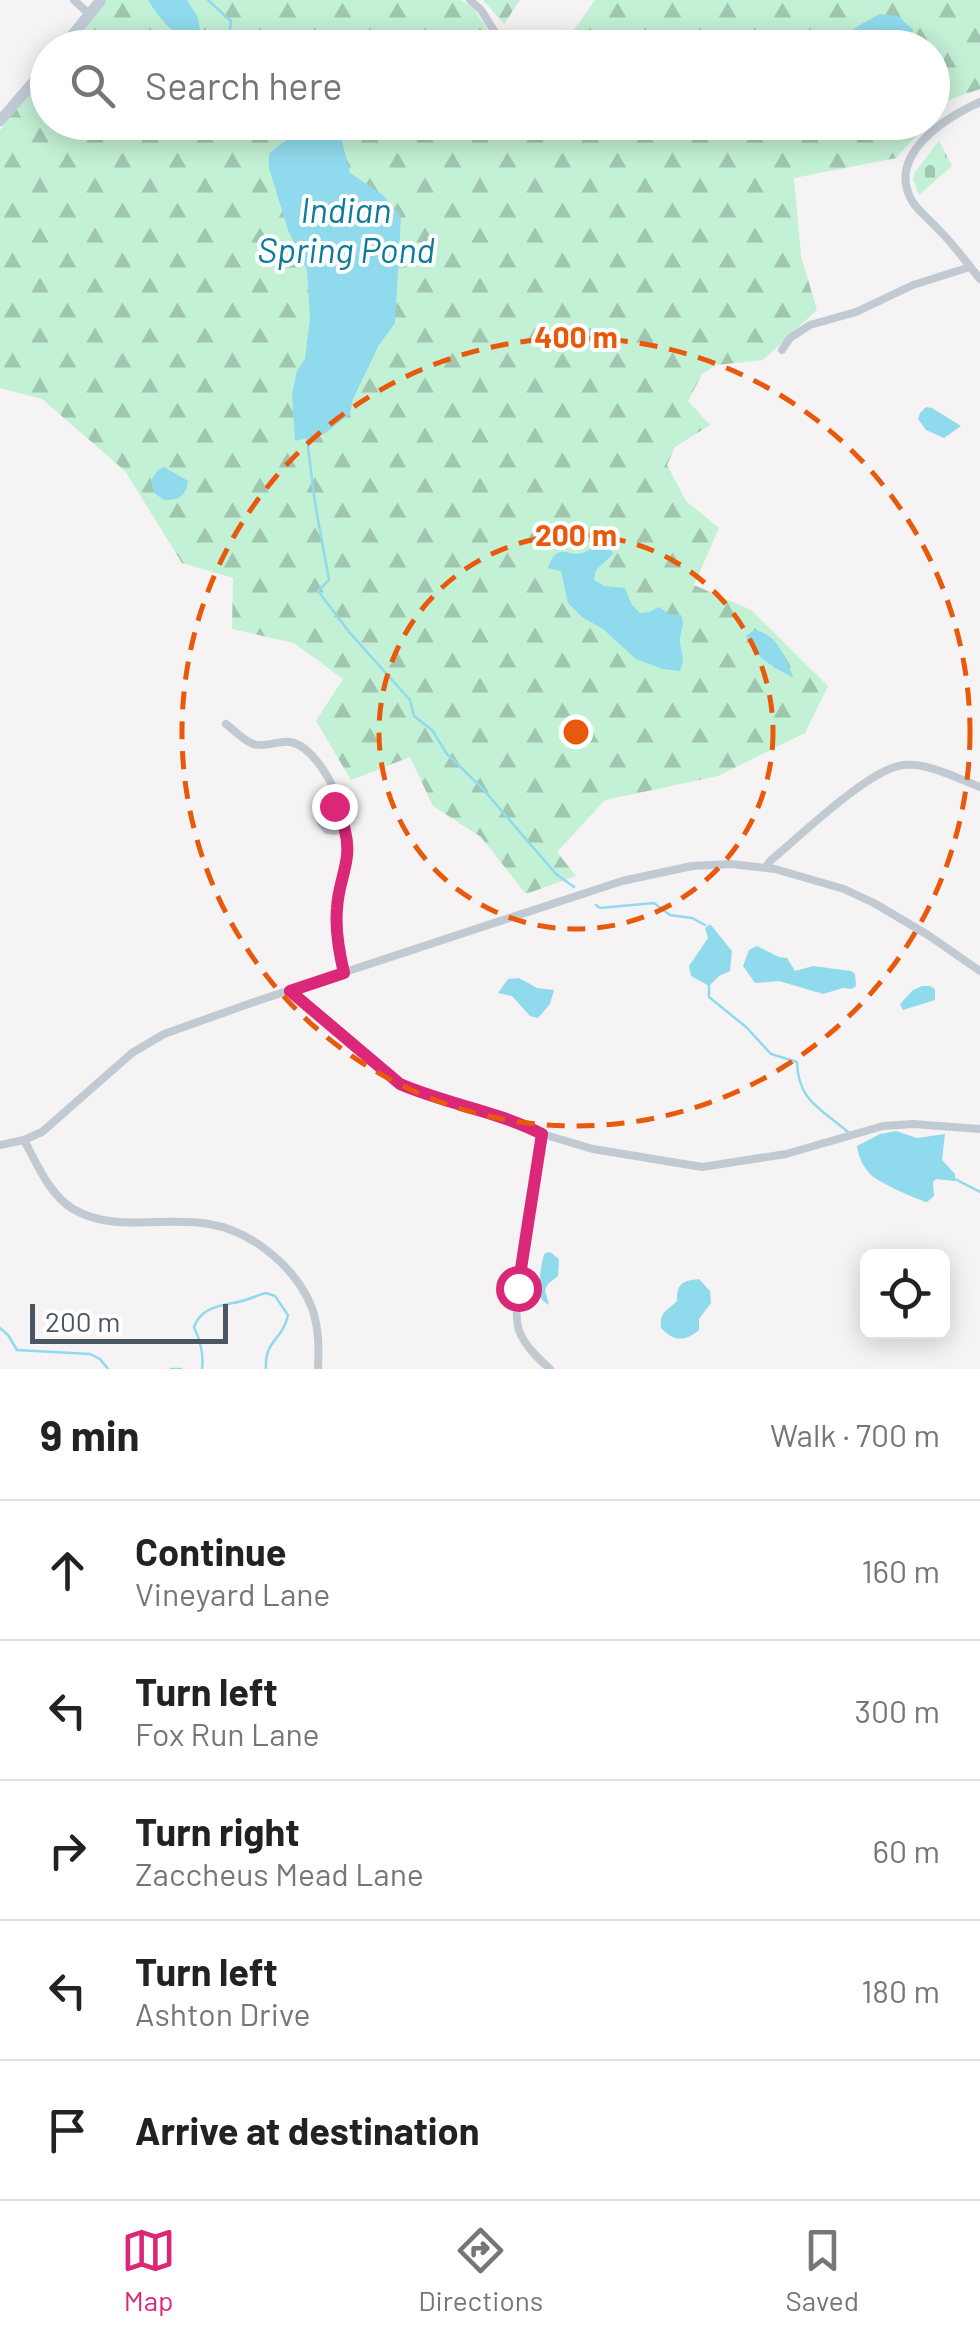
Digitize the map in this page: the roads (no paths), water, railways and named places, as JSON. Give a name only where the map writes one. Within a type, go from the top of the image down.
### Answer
[{"type":"main road","points":[[76,30],[101,0]]},
{"type":"main road","points":[[0,120],[30,86]]},
{"type":"street","points":[[74,0],[89,14]]},
{"type":"street","points":[[470,0],[482,10],[494,30]]},
{"type":"street","points":[[950,117],[980,102]]},
{"type":"street","points":[[925,140],[912,156],[906,174],[908,191],[915,206],[980,279]]},
{"type":"street","points":[[782,350],[790,338],[810,325],[845,316],[970,267]]},
{"type":"street","points":[[226,724],[253,744],[299,745],[316,761],[337,794],[344,815],[342,827],[348,837],[336,910],[344,973]]},
{"type":"street","points":[[766,867],[866,781],[887,769],[909,764],[980,786]]},
{"type":"street","points":[[340,809],[326,809],[321,822],[332,831],[342,827]]},
{"type":"street","points":[[0,1145],[24,1140],[54,1124],[148,1042],[188,1025],[656,872],[731,864],[800,874],[858,894],[980,971]]},
{"type":"street","points":[[290,991],[400,1084],[506,1118],[542,1134],[624,1156],[702,1167],[786,1154],[883,1126],[980,1129]]},
{"type":"street","points":[[542,1134],[516,1315],[520,1333],[550,1369]]},
{"type":"street","points":[[24,1140],[52,1189],[82,1214],[124,1222],[210,1224],[270,1252],[297,1282],[312,1310],[319,1343],[318,1369]]},
{"type":"water","points":[[148,0],[187,0],[200,30],[172,30]]},
{"type":"water","points":[[880,14],[898,16],[913,30],[854,30]]},
{"type":"water","name":"Indian Spring Pond","points":[[342,140],[350,173],[383,195],[401,217],[395,323],[379,345],[353,399],[350,414],[324,434],[295,441],[292,394],[297,371],[305,359],[310,318],[307,270],[288,230],[269,168],[269,154],[282,143]]},
{"type":"water","points":[[926,407],[961,426],[944,438],[926,430],[918,419]]},
{"type":"water","points":[[164,467],[188,481],[186,490],[177,498],[164,500],[154,493],[151,480]]},
{"type":"water","points":[[606,539],[613,554],[596,570],[594,580],[604,586],[625,588],[640,613],[659,607],[669,614],[681,615],[680,671],[636,659],[603,629],[582,617],[568,603],[561,571],[548,568],[559,552],[583,553]]},
{"type":"water","points":[[754,630],[775,641],[792,677],[753,649],[746,636]]},
{"type":"water","points":[[710,924],[732,951],[730,971],[709,986],[691,976],[689,966],[708,938],[705,928]]},
{"type":"water","points":[[757,946],[787,958],[795,971],[813,966],[851,971],[856,986],[823,994],[779,981],[755,983],[743,966],[749,950]]},
{"type":"water","points":[[519,978],[537,988],[554,990],[550,1004],[538,1018],[530,1016],[512,996],[498,993],[508,979]]},
{"type":"water","points":[[922,986],[935,989],[935,1000],[903,1010],[900,1004]]},
{"type":"water","points":[[896,1131],[917,1138],[945,1134],[942,1160],[955,1174],[955,1181],[936,1179],[934,1196],[927,1202],[876,1179],[860,1158],[857,1146]]},
{"type":"water","points":[[550,1252],[559,1259],[558,1276],[545,1290],[549,1305],[537,1292],[544,1256]]},
{"type":"water","points":[[699,1279],[710,1291],[711,1303],[699,1319],[699,1330],[689,1337],[670,1336],[661,1328],[663,1315],[677,1301],[682,1284]]},
{"type":"waterway","points":[[208,0],[231,21],[230,30]]},
{"type":"waterway","points":[[307,439],[329,580],[318,591],[410,700],[414,716],[432,730],[447,754],[482,788],[556,874],[574,887]]},
{"type":"waterway","points":[[596,905],[600,908],[654,903],[670,915],[692,918],[705,925]]},
{"type":"waterway","points":[[709,985],[709,997],[771,1054],[797,1062],[807,1096],[849,1133]]},
{"type":"waterway","points":[[955,1179],[980,1192]]},
{"type":"waterway","points":[[202,1369],[194,1327],[202,1314],[266,1293],[275,1296],[288,1315],[268,1352],[266,1369]]},
{"type":"waterway","points":[[0,1328],[17,1350],[90,1354],[108,1369]]},
{"type":"waterway","points":[[171,1369],[181,1369]]}]
